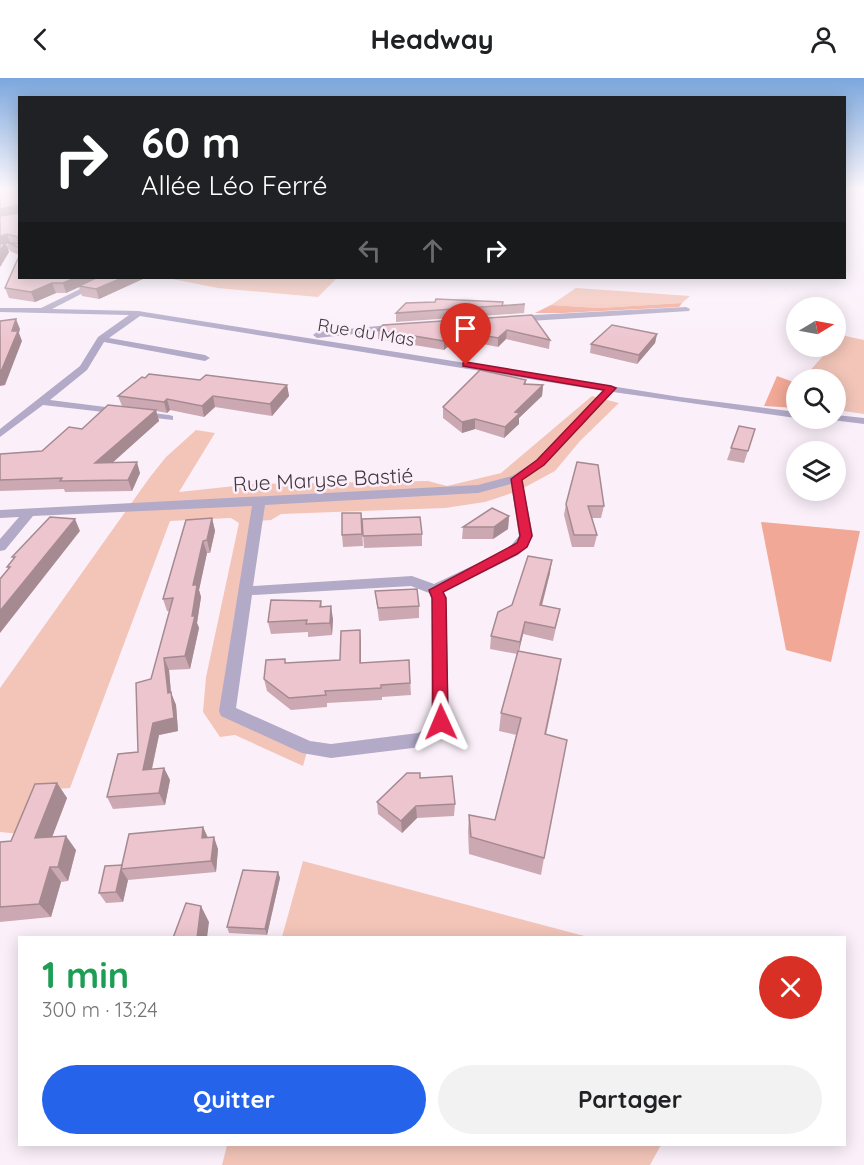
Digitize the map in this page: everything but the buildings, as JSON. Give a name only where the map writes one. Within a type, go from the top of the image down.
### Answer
[{"type":"street","points":[[0,250],[10,247],[18,249]]},
{"type":"street","points":[[42,310],[106,279]]},
{"type":"street","points":[[508,319],[686,309]]},
{"type":"street","name":"Rue du Mas","points":[[0,310],[138,313],[786,414]]},
{"type":"street","points":[[0,434],[84,368],[101,339],[138,313]]},
{"type":"street","points":[[296,337],[410,326]]},
{"type":"street","points":[[101,339],[204,358]]},
{"type":"street","name":"Rue Maryse Bastié","points":[[0,514],[464,491],[516,479],[541,462],[611,388]]},
{"type":"street","points":[[42,402],[169,418]]},
{"type":"street","points":[[846,419],[864,420]]},
{"type":"street","points":[[435,590],[513,552],[522,544],[526,536],[516,479]]},
{"type":"street","points":[[247,591],[412,581],[435,590],[439,598],[441,722],[436,731],[421,740],[331,751],[309,748],[227,711],[259,502]]},
{"type":"street","points":[[0,547],[30,512]]},
{"type":"shaded area","points":[[172,279],[336,279],[318,297],[218,288]]},
{"type":"shaded area","points":[[576,288],[690,296],[682,303],[599,308],[551,305]]},
{"type":"shaded area","points":[[682,303],[679,307],[535,313],[551,305],[599,308]]},
{"type":"shaded area","points":[[846,336],[864,340],[864,414],[846,411],[846,369],[811,369],[822,357],[846,357]]},
{"type":"shaded area","points":[[777,376],[786,379],[786,407],[764,406]]},
{"type":"shaded area","points":[[592,396],[619,403],[580,441],[555,471],[518,491],[485,502],[445,508],[281,514],[271,520],[257,521],[227,711],[308,748],[303,766],[235,735],[220,737],[203,712],[206,677],[239,523],[231,518],[170,521],[70,788],[56,789],[31,835],[0,832],[0,688],[150,477],[166,457],[196,430],[215,433],[179,492],[253,484],[428,481],[447,486],[501,473]]},
{"type":"shaded area","points":[[761,522],[860,531],[831,662],[786,650]]},
{"type":"shaded area","points":[[303,861],[584,936],[282,936]]},
{"type":"shaded area","points":[[227,1146],[660,1146],[650,1165],[222,1165]]},
{"type":"route","points":[[441,722],[439,598],[435,590],[513,552],[522,544],[526,536],[516,479],[541,462],[611,388],[466,365]]}]
